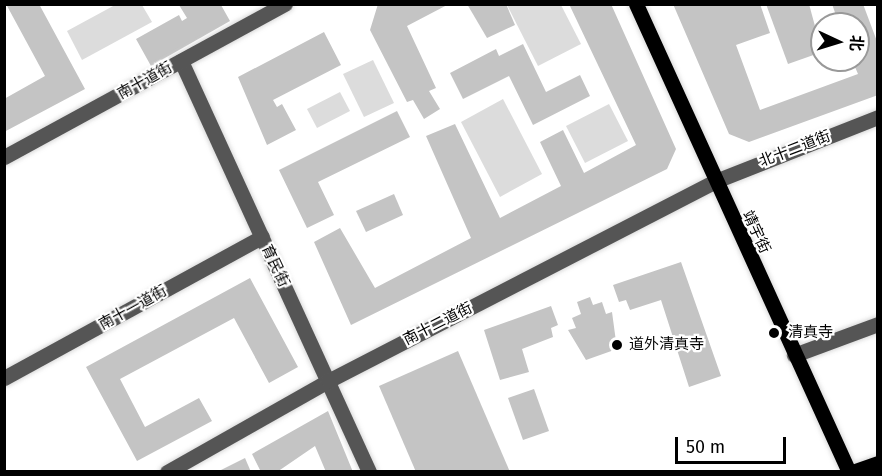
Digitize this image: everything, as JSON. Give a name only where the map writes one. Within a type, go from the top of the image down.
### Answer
[{"type":"main road","name":"靖宇街","points":[[636,4],[712,182],[851,471]]},
{"type":"main road","points":[[851,471],[878,463]]},
{"type":"street","name":"南十道街","points":[[4,157],[181,61],[263,9],[285,4]]},
{"type":"street","name":"育民街","points":[[181,61],[369,471]]},
{"type":"street","name":"北十二道街","points":[[712,182],[878,117]]},
{"type":"street","name":"南十二道街","points":[[167,471],[328,381],[712,182]]},
{"type":"street","name":"南十一道街","points":[[4,378],[262,237]]},
{"type":"street","points":[[794,355],[878,324]]},
{"type":"shaded area","points":[[115,5],[142,5],[152,22],[82,60],[67,31]]},
{"type":"shaded area","points":[[507,5],[561,5],[581,44],[538,66]]},
{"type":"shaded area","points":[[373,60],[394,103],[364,117],[343,74]]},
{"type":"shaded area","points":[[340,92],[350,111],[317,128],[307,109]]},
{"type":"shaded area","points":[[503,99],[542,174],[500,197],[461,122]]},
{"type":"shaded area","points":[[609,104],[628,141],[585,163],[566,126]]},
{"type":"building","points":[[6,4],[39,4],[85,89],[4,132],[4,99],[45,76]]},
{"type":"building","points":[[378,4],[449,4],[407,26],[436,88],[429,91],[440,109],[424,119],[413,100],[407,102],[370,30]]},
{"type":"building","points":[[467,4],[506,4],[515,25],[487,38]]},
{"type":"building","points":[[569,4],[611,4],[676,149],[667,169],[351,325],[314,242],[340,228],[375,288],[471,238],[426,136],[455,124],[500,218],[561,186],[540,142],[563,130],[584,173],[636,145]]},
{"type":"building","points":[[673,4],[760,4],[770,33],[736,45],[760,110],[858,74],[857,72],[870,72],[870,23],[878,44],[878,95],[749,142],[729,134]]},
{"type":"building","points":[[766,4],[809,4],[811,12],[810,56],[788,64]]},
{"type":"building","points":[[832,4],[863,4],[866,12],[835,12]]},
{"type":"building","points":[[179,5],[221,5],[230,21],[151,66],[136,39],[179,15],[182,21],[187,18]]},
{"type":"building","points":[[324,32],[341,65],[273,100],[277,107],[282,104],[296,130],[267,145],[238,77]]},
{"type":"building","points":[[523,44],[546,92],[580,75],[590,96],[533,125],[509,76],[463,99],[450,73],[496,49],[499,56]]},
{"type":"building","points":[[397,111],[410,137],[318,182],[334,215],[307,228],[279,170]]},
{"type":"building","points":[[394,194],[403,215],[366,232],[356,211]]},
{"type":"building","points":[[681,262],[721,376],[689,387],[661,300],[630,310],[626,300],[619,302],[613,285]]},
{"type":"building","points":[[250,278],[298,367],[269,383],[234,318],[120,379],[145,427],[199,398],[212,421],[137,461],[86,367]]},
{"type":"building","points":[[590,297],[593,305],[602,302],[606,314],[612,312],[617,349],[586,360],[568,330],[576,328],[572,318],[581,314],[577,302]]},
{"type":"building","points":[[551,306],[558,325],[551,328],[553,337],[522,349],[529,372],[500,380],[484,330]]},
{"type":"building","points":[[458,351],[510,472],[416,472],[379,386]]},
{"type":"building","points":[[534,389],[549,431],[523,440],[508,398]]},
{"type":"building","points":[[328,411],[353,472],[326,472],[315,446],[277,472],[261,472],[252,454]]},
{"type":"building","points":[[245,458],[251,472],[217,472]]},
{"type":"place","name":"清真寺","points":[[774,333]]},
{"type":"place","name":"道外清真寺","points":[[617,345]]}]
